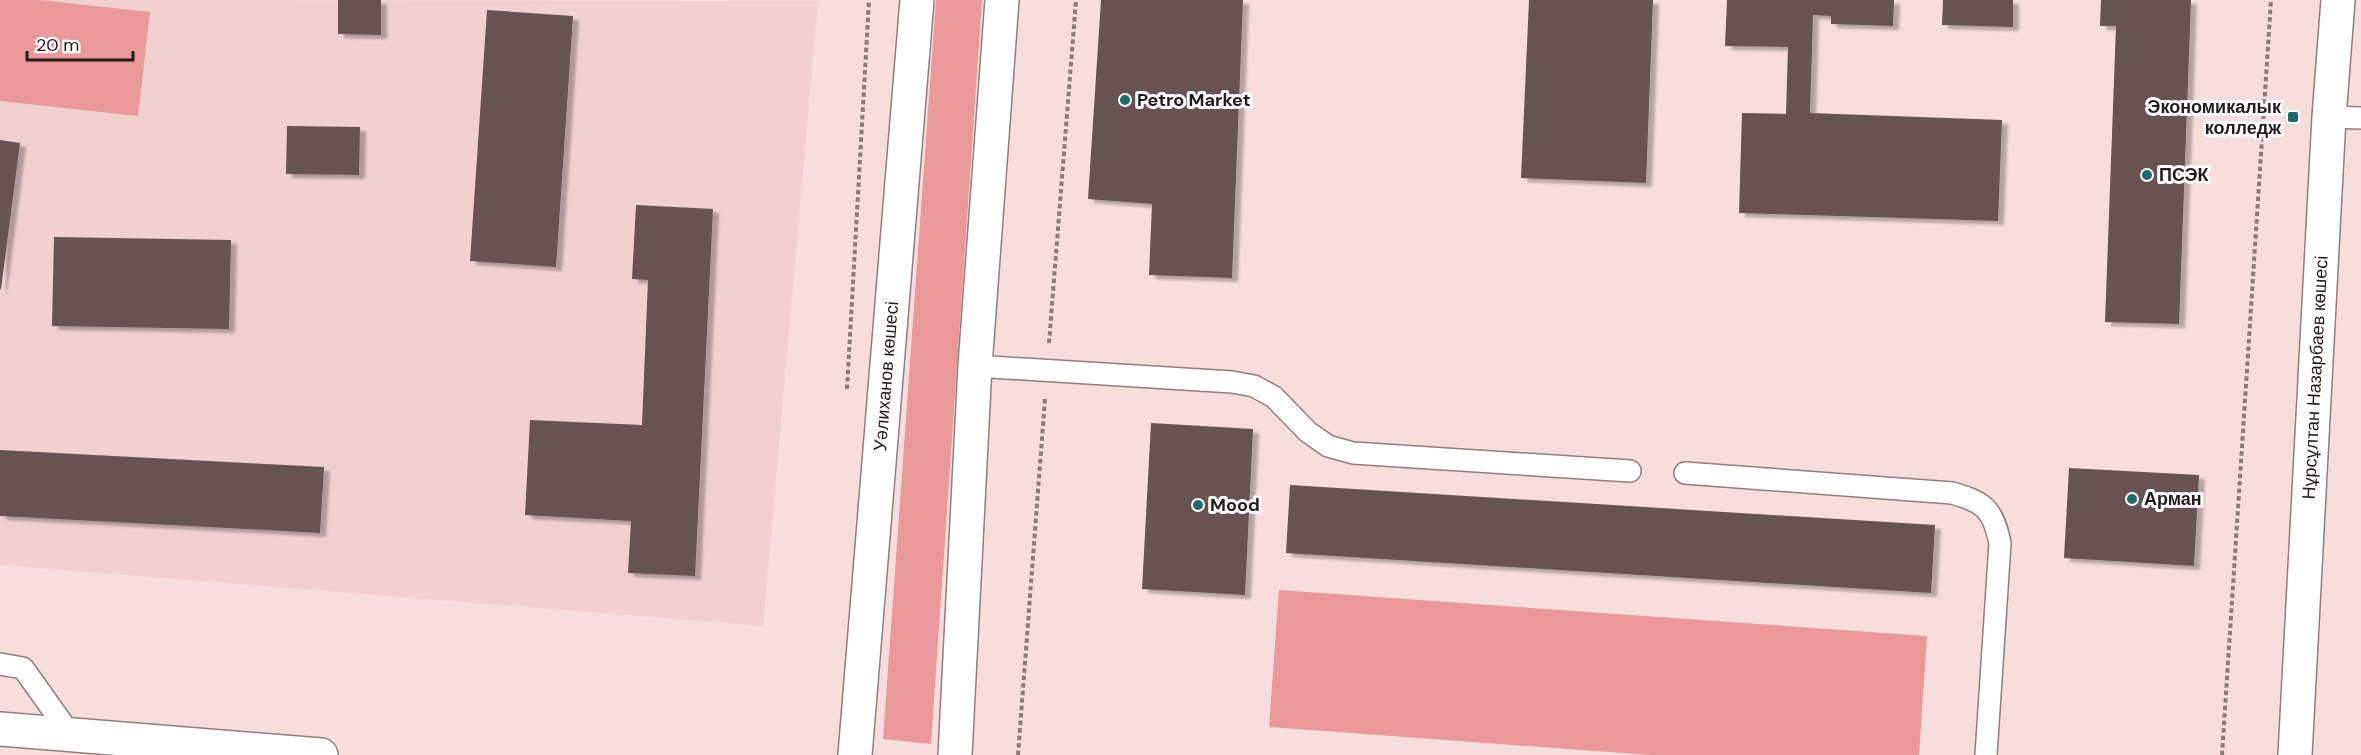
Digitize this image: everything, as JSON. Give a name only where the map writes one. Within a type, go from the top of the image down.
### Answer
[{"type":"main road","name":"Уәлиханов көшесі","points":[[855,755],[917,0]]},
{"type":"main road","points":[[956,755],[975,366],[1002,0]]},
{"type":"main road","name":"Нұрсұлтан Назарбаев көшесі","points":[[2295,755],[2345,118],[2338,0]]},
{"type":"main road","points":[[0,729],[321,755]]},
{"type":"lane","points":[[975,366],[1232,382],[1254,386],[1274,397],[1308,432],[1328,446],[1353,453],[1630,471]]},
{"type":"lane","points":[[1685,472],[1952,493],[1981,503],[1991,514],[2000,543],[1986,755]]},
{"type":"lane","points":[[0,664],[23,668],[70,734]]},
{"type":"path","points":[[847,389],[869,0]]},
{"type":"path","points":[[2222,755],[2271,0]]},
{"type":"shaded area","points":[[0,0],[818,1],[763,626],[0,565]]},
{"type":"shaded area","points":[[0,0],[40,0],[150,12],[138,116],[0,101]]},
{"type":"shaded area","points":[[936,0],[982,0],[931,744],[883,739]]},
{"type":"shaded area","points":[[1279,590],[1927,636],[1919,755],[1650,755],[1269,727]]},
{"type":"building","points":[[338,0],[381,0],[381,35],[338,34]]},
{"type":"building","points":[[1101,0],[1243,0],[1232,278],[1149,275],[1152,204],[1088,199]]},
{"type":"building","points":[[1529,0],[1653,0],[1646,183],[1521,178]]},
{"type":"building","points":[[1727,0],[1894,0],[1893,26],[1831,24],[1831,16],[1813,15],[1810,113],[2002,120],[1998,221],[1739,213],[1742,113],[1786,114],[1788,47],[1725,46]]},
{"type":"building","points":[[1943,0],[2013,0],[2013,27],[1942,25]]},
{"type":"building","name":"ПСЭК","points":[[2101,0],[2191,0],[2179,324],[2105,322],[2116,26],[2100,26]]},
{"type":"building","points":[[487,10],[573,16],[556,267],[470,261]]},
{"type":"building","points":[[287,126],[360,127],[359,175],[286,174]]},
{"type":"building","points":[[0,140],[20,143],[1,289],[0,289]]},
{"type":"building","points":[[636,205],[713,209],[695,576],[628,573],[631,521],[525,515],[530,420],[642,425],[648,280],[632,279]]},
{"type":"building","points":[[54,237],[231,240],[229,329],[52,326]]},
{"type":"building","name":"Mood","points":[[1151,423],[1253,429],[1245,595],[1142,589]]},
{"type":"building","points":[[0,450],[324,467],[320,533],[0,516]]},
{"type":"building","name":"Арман","points":[[2069,468],[2199,475],[2194,566],[2064,558]]},
{"type":"building","points":[[1290,485],[1935,525],[1931,593],[1286,553]]},
{"type":"place","name":"Petro Market","points":[[1125,100]]},
{"type":"place","name":"Экономикалык колледж","points":[[2293,117]]},
{"type":"place","name":"ПСЭК","points":[[2147,175]]},
{"type":"place","name":"Арман","points":[[2132,499]]},
{"type":"place","name":"Mood","points":[[1198,505]]}]
